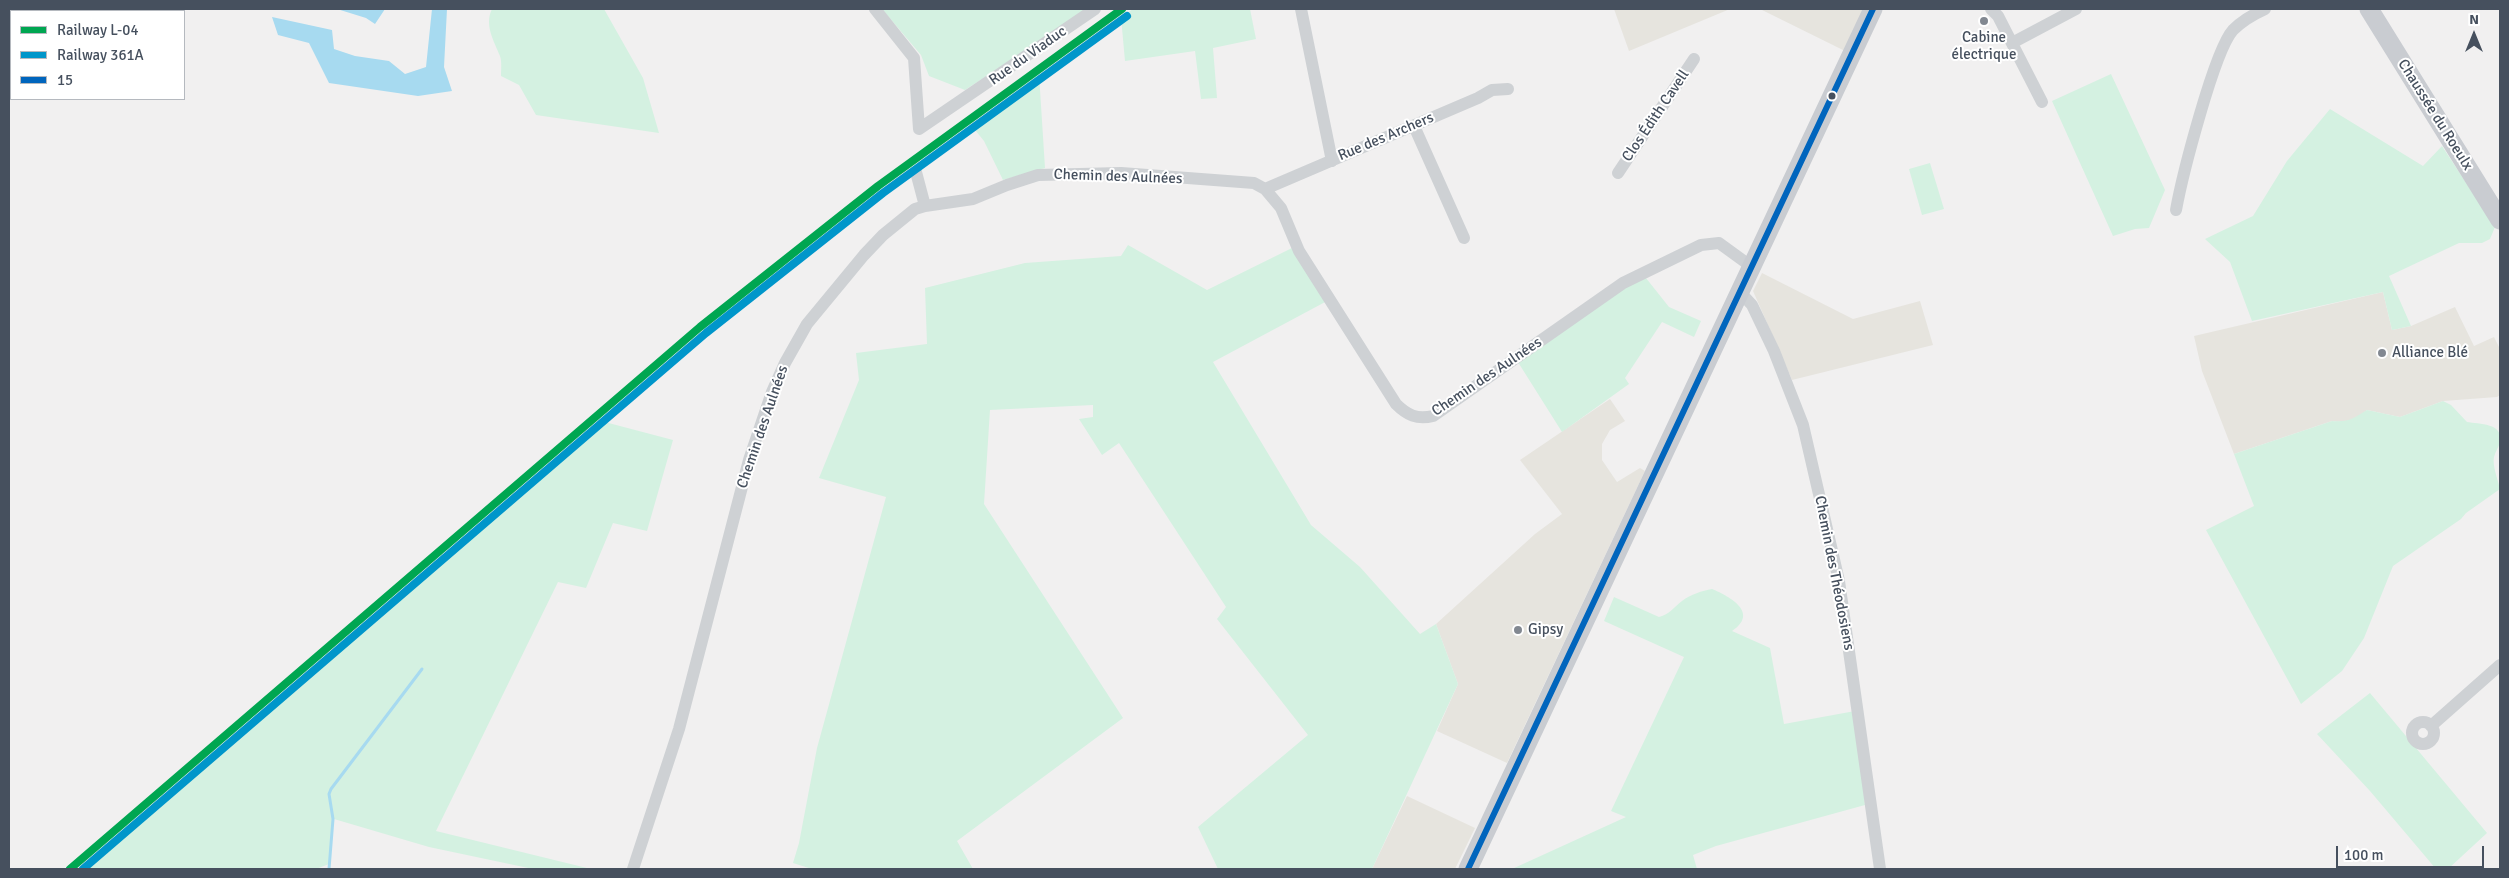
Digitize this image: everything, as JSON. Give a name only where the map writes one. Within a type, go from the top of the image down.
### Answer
[{"type":"main road","points":[[1468,869],[1873,9]]},
{"type":"main road","name":"Chaussée du Roeulx","points":[[2369,9],[2500,220]]},
{"type":"street","name":"Rue du Viaduc","points":[[875,9],[914,58],[919,129],[1095,9]]},
{"type":"street","points":[[1300,9],[1332,160]]},
{"type":"street","points":[[1991,9],[1998,16],[2042,102]]},
{"type":"street","points":[[2012,43],[2076,9]]},
{"type":"street","points":[[2176,210],[2206,101],[2227,39],[2243,22],[2265,9]]},
{"type":"street","name":"Clos Édith Cavell","points":[[1618,173],[1694,59]]},
{"type":"street","name":"Rue des Archers","points":[[1265,189],[1414,126],[1492,90],[1508,89]]},
{"type":"street","points":[[1414,126],[1464,238]]},
{"type":"street","points":[[916,172],[925,206]]},
{"type":"street","name":"Chemin des Aulnées","points":[[632,869],[679,729],[749,460],[785,363],[807,324],[864,254],[909,214],[925,206],[973,200],[1024,178],[1046,175],[1121,173],[1254,183],[1265,189],[1281,208],[1299,251],[1396,404],[1409,415],[1416,418],[1433,416],[1623,283],[1701,245],[1719,243],[1752,267]]},
{"type":"street","name":"Chemin des Théodosiens","points":[[1740,292],[1752,305],[1776,355],[1803,425],[1839,581],[1880,869]]},
{"type":"street","points":[[2432,726],[2500,665]]},
{"type":"shaded area","points":[[1614,9],[1730,9],[1629,51]]},
{"type":"shaded area","points":[[1760,9],[1864,9],[1845,51]]},
{"type":"shaded area","points":[[1762,273],[1853,319],[1920,301],[1933,345],[1792,380],[1753,291]]},
{"type":"shaded area","points":[[2383,292],[2392,330],[2411,326],[2455,307],[2474,346],[2494,337],[2500,349],[2500,395],[2497,397],[2443,401],[2400,417],[2367,410],[2356,419],[2345,422],[2332,421],[2234,454],[2202,371],[2194,336]]},
{"type":"shaded area","points":[[1610,399],[1625,421],[1610,430],[1602,444],[1602,460],[1617,482],[1640,468],[1645,471],[1507,763],[1437,731],[1458,684],[1436,624],[1535,534],[1562,514],[1520,460]]},
{"type":"shaded area","points":[[1407,796],[1475,828],[1455,869],[1372,869]]},
{"type":"green space","points":[[492,9],[604,9],[643,78],[659,133],[536,115],[519,85],[501,76],[501,58],[489,27]]},
{"type":"green space","points":[[882,9],[1090,9],[965,90],[929,76],[921,55]]},
{"type":"green space","points":[[1133,9],[1250,9],[1256,39],[1213,48],[1217,98],[1201,99],[1195,51],[1125,61],[1121,17]]},
{"type":"green space","points":[[1039,74],[1045,168],[1003,180],[984,141],[971,125]]},
{"type":"green space","points":[[2111,74],[2165,190],[2149,228],[2135,229],[2113,236],[2052,101]]},
{"type":"green space","points":[[2330,109],[2423,166],[2442,146],[2495,227],[2490,239],[2482,243],[2459,243],[2389,276],[2411,326],[2392,330],[2383,292],[2252,321],[2230,262],[2205,239],[2253,216],[2287,161]]},
{"type":"green space","points":[[1930,163],[1944,209],[1922,215],[1909,169]]},
{"type":"green space","points":[[1128,245],[1207,290],[1292,248],[1327,301],[1213,362],[1311,525],[1360,567],[1420,634],[1436,624],[1458,684],[1372,869],[1218,869],[1198,827],[1308,735],[1217,619],[1226,607],[1119,443],[1102,455],[1079,419],[1093,417],[1093,405],[990,410],[984,504],[1123,718],[957,841],[973,869],[812,869],[793,863],[799,843],[817,748],[886,497],[819,478],[859,380],[856,353],[927,344],[925,288],[1025,263],[1121,256]]},
{"type":"green space","points":[[1642,273],[1669,307],[1701,321],[1694,337],[1662,322],[1625,378],[1629,384],[1562,432],[1516,359]]},
{"type":"green space","points":[[2443,401],[2451,405],[2467,422],[2484,424],[2498,431],[2500,442],[2495,455],[2494,468],[2500,489],[2466,513],[2461,519],[2393,566],[2364,638],[2342,671],[2301,704],[2206,530],[2254,506],[2234,454],[2332,421],[2351,419],[2367,410],[2400,417]]},
{"type":"green space","points":[[601,421],[673,440],[647,531],[613,523],[586,588],[558,582],[436,831],[591,869],[533,869],[429,847],[334,819],[329,864],[316,869],[85,869]]},
{"type":"green space","points":[[1712,589],[1734,601],[1743,612],[1740,624],[1732,631],[1770,648],[1784,724],[1855,711],[1865,805],[1716,846],[1693,855],[1697,869],[1512,869],[1626,817],[1611,811],[1684,657],[1604,621],[1614,597],[1659,617],[1669,612],[1689,596]]},
{"type":"green space","points":[[2370,693],[2487,833],[2448,869],[2436,869],[2370,791],[2317,734]]},
{"type":"water","points":[[337,9],[385,9],[375,24],[366,18]]},
{"type":"water","points":[[432,9],[447,9],[444,67],[452,91],[418,96],[329,83],[309,43],[278,35],[272,17],[332,30],[334,49],[355,56],[389,61],[405,74],[426,67]]},
{"type":"waterway","points":[[329,869],[333,819],[329,794],[331,789],[422,669]]},
{"type":"rail line","name":"L-04","points":[[70,869],[700,327],[878,186],[1122,9]]},
{"type":"rail line","name":"361A","points":[[83,869],[706,333],[883,193],[1127,16]]},
{"type":"transit line","name":"15","points":[[1468,869],[1873,9]]},
{"type":"place","name":"Cabine électrique","points":[[1984,21]]},
{"type":"place","name":"Alliance Blé","points":[[2382,353]]},
{"type":"place","name":"Gipsy","points":[[1518,630]]}]
